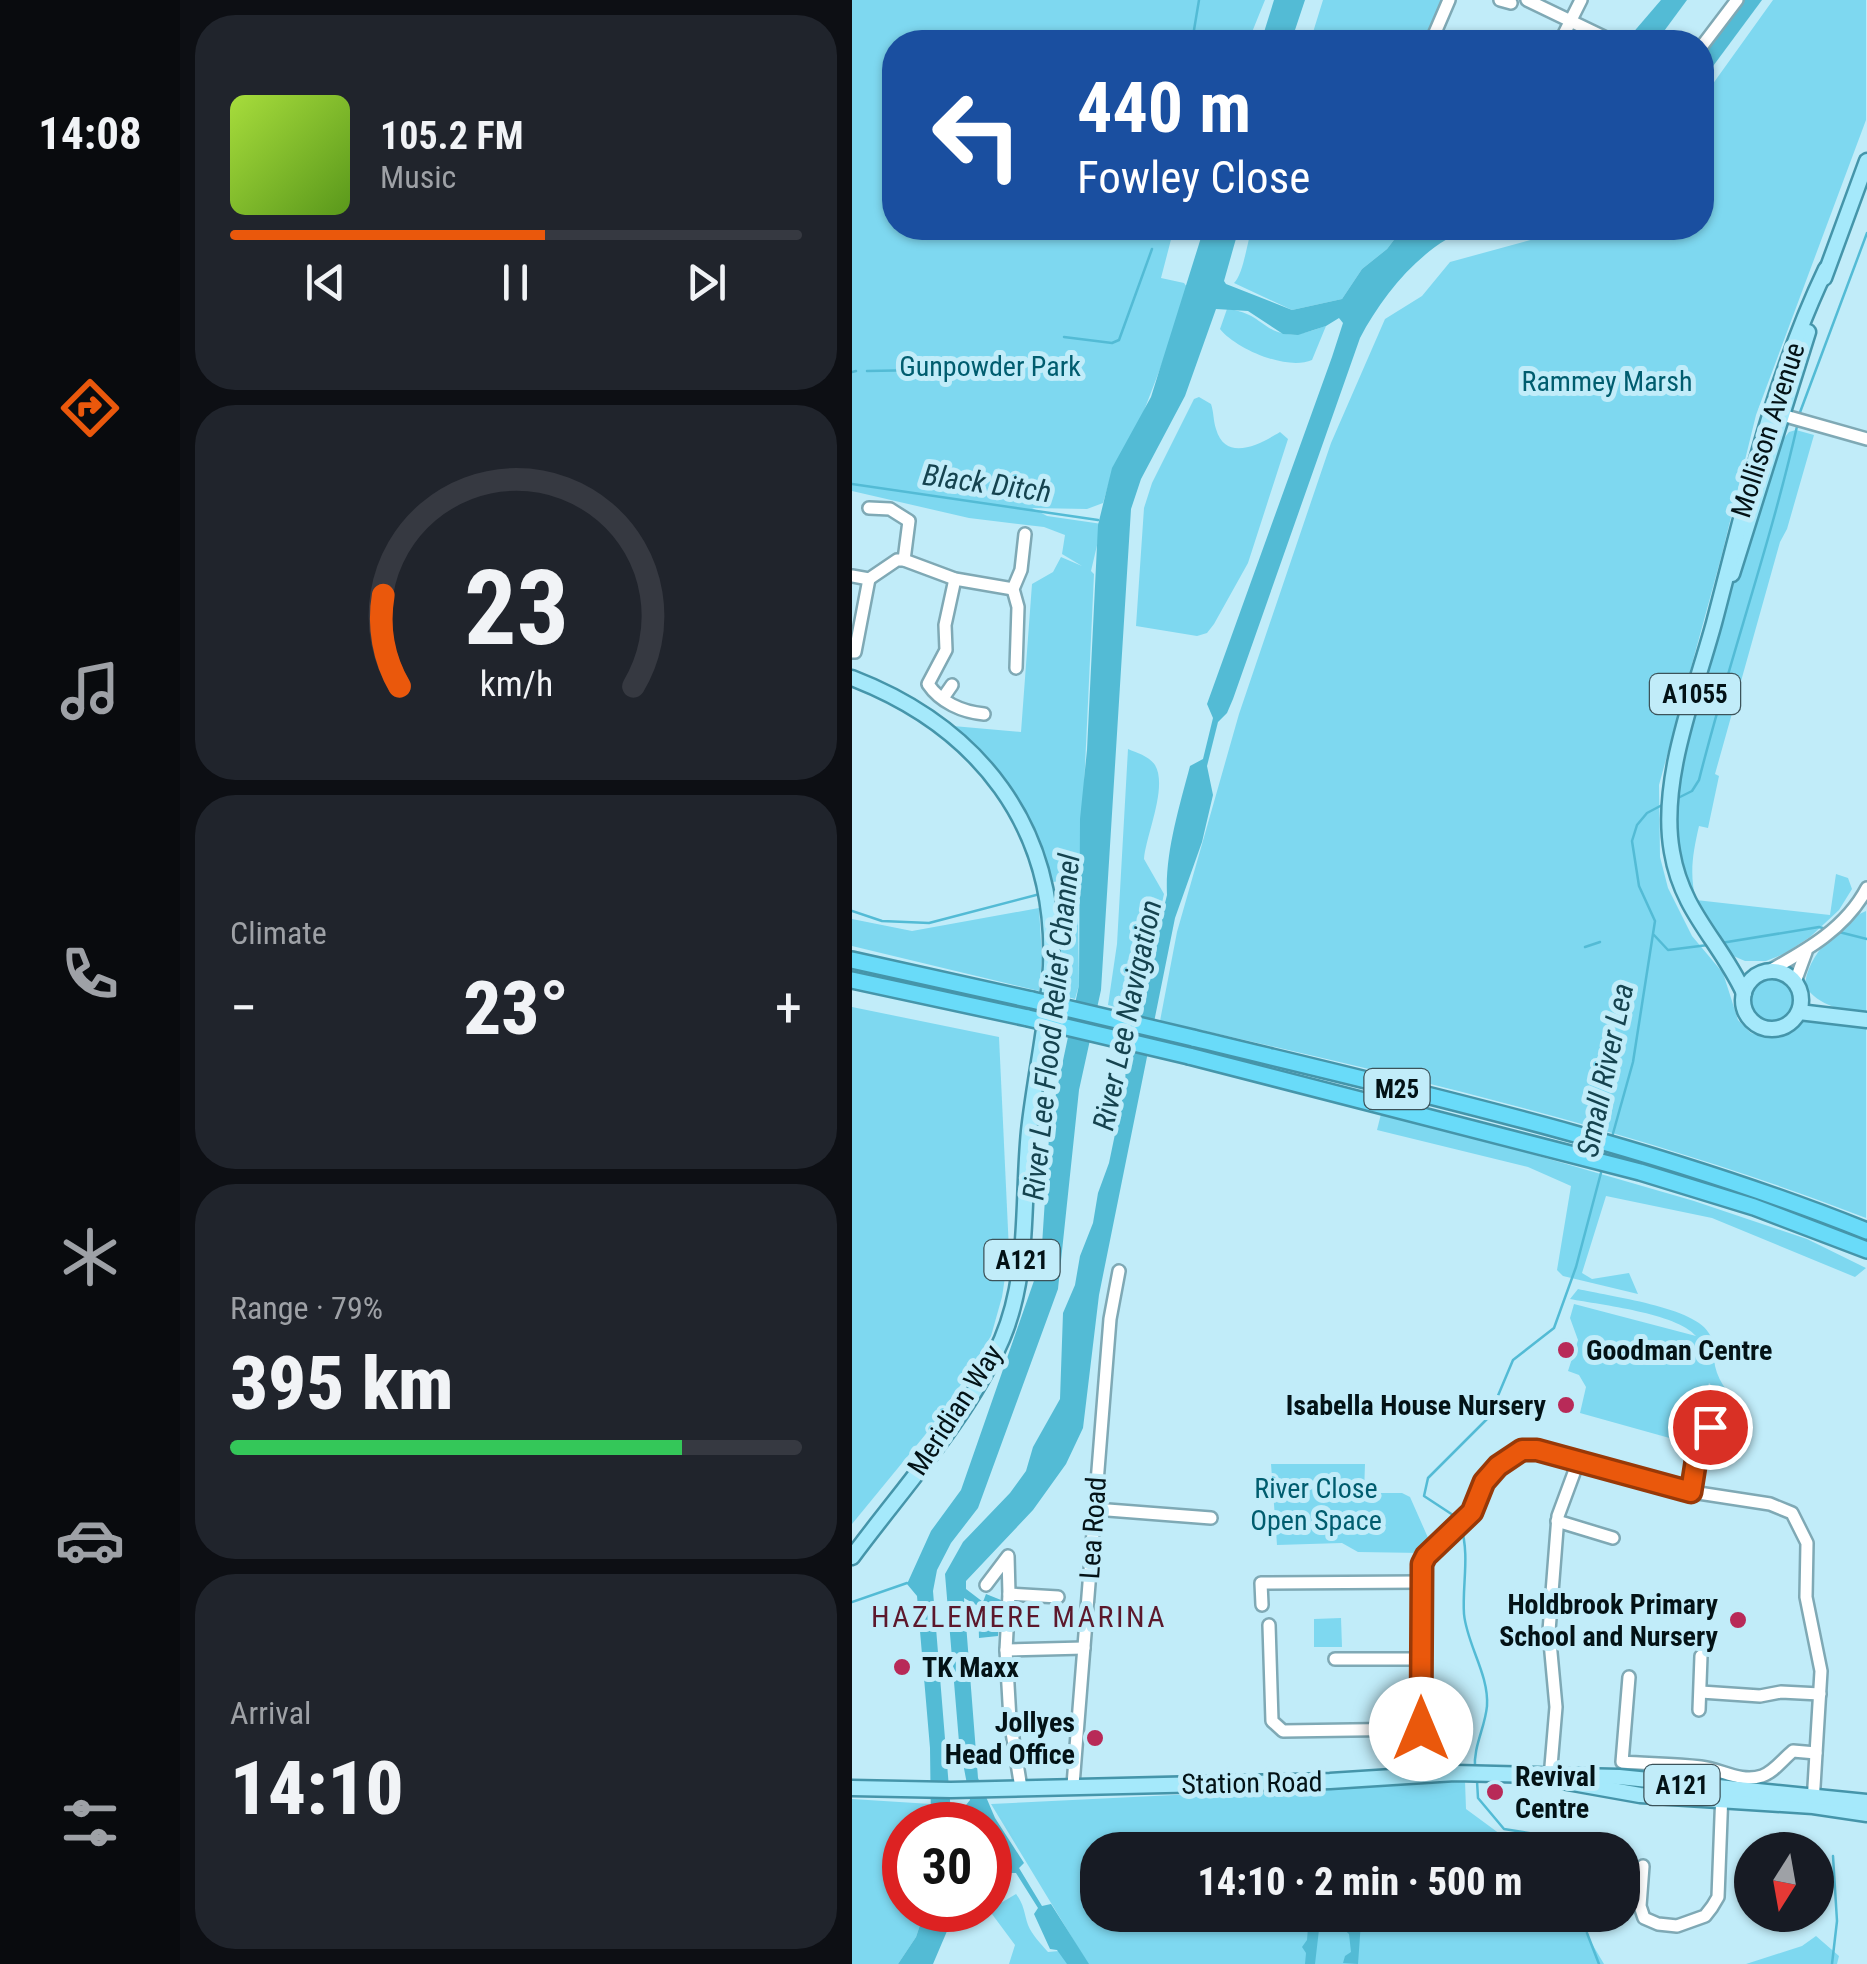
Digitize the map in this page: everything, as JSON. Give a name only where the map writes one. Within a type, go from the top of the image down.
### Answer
[{"type":"highway","name":"M25","points":[[852,960],[1193,1038],[1600,1142],[1774,1196],[1866,1231]]},
{"type":"highway","name":"M25","points":[[852,980],[1189,1056],[1624,1167],[1754,1207],[1866,1250]]},
{"type":"main road","name":"Mollison Avenue","points":[[1866,161],[1826,269],[1738,561],[1722,594],[1670,801],[1669,834],[1677,876],[1688,905],[1744,993],[1745,1012],[1762,1028],[1776,1029],[1788,1025],[1799,1012],[1866,1020]]},
{"type":"main road","name":"Meridian Way","points":[[852,678],[926,714],[981,762],[1023,820],[1043,874],[1050,915],[1051,967],[1029,1136],[1021,1270],[1015,1301],[983,1378],[852,1557]]},
{"type":"main road","name":"Mollison Avenue","points":[[1729,965],[1784,974],[1798,988],[1849,1018]]},
{"type":"main road","points":[[1744,993],[1750,982],[1766,972]]},
{"type":"main road","points":[[1798,988],[1799,1012]]},
{"type":"main road","name":"Station Road","points":[[1021,1788],[1330,1781],[1462,1773],[1550,1778]]},
{"type":"main road","name":"A121","points":[[1550,1778],[1619,1778],[1722,1795],[1866,1802]]},
{"type":"main road","name":"A121","points":[[852,1788],[1021,1788]]},
{"type":"main road","name":"A121","points":[[1813,1801],[1866,1814]]},
{"type":"street","points":[[1437,30],[1449,0]]},
{"type":"street","points":[[1527,0],[1590,30]]},
{"type":"street","points":[[1566,30],[1581,0]]},
{"type":"street","points":[[1714,30],[1737,0]]},
{"type":"street","points":[[1782,415],[1866,439]]},
{"type":"street","points":[[869,508],[890,509],[908,521],[904,560]]},
{"type":"street","points":[[1016,668],[1018,607],[1014,589],[1021,570],[1024,534]]},
{"type":"street","points":[[852,576],[869,579],[897,560],[904,560],[956,579],[1014,589]]},
{"type":"street","points":[[852,652],[869,579]]},
{"type":"street","points":[[956,579],[944,625],[946,650],[928,680],[930,689],[960,710],[984,714]]},
{"type":"street","points":[[943,698],[952,685]]},
{"type":"street","points":[[1766,972],[1806,952],[1831,931],[1866,888]]},
{"type":"street","points":[[1798,988],[1806,952]]},
{"type":"street","name":"Lea Road","points":[[1073,1785],[1110,1318],[1119,1270]]},
{"type":"street","points":[[1691,1492],[1702,1430],[1725,1429]]},
{"type":"street","points":[[1422,1774],[1420,1582],[1424,1558],[1469,1515],[1484,1482],[1514,1454],[1537,1450],[1691,1492],[1781,1507],[1797,1520],[1807,1544],[1806,1597],[1820,1656],[1813,1801]]},
{"type":"street","points":[[1550,1778],[1556,1707],[1548,1638],[1557,1520],[1578,1462]]},
{"type":"street","points":[[1095,1510],[1211,1518]]},
{"type":"street","points":[[1557,1520],[1613,1538]]},
{"type":"street","points":[[986,1584],[1008,1556],[1006,1650],[1011,1734],[1021,1788]]},
{"type":"street","points":[[1262,1605],[1260,1582],[1420,1582]]},
{"type":"street","points":[[1009,1594],[1058,1597]]},
{"type":"street","points":[[1270,1625],[1272,1721],[1276,1728],[1421,1729]]},
{"type":"street","points":[[1006,1650],[1084,1648]]},
{"type":"street","points":[[1699,1710],[1701,1656]]},
{"type":"street","points":[[1335,1659],[1421,1659]]},
{"type":"street","points":[[1628,1677],[1622,1762],[1698,1766],[1729,1776],[1752,1777],[1766,1774],[1792,1751],[1816,1753]]},
{"type":"street","points":[[1701,1692],[1760,1696],[1786,1692],[1820,1694]]},
{"type":"street","points":[[1643,1866],[1640,1906],[1644,1918],[1677,1926],[1704,1916],[1718,1897],[1722,1795]]},
{"type":"green space","name":"Gunpowder Park","points":[[852,0],[1265,0],[1253,30],[882,30],[882,240],[1171,240],[1161,278],[1184,283],[1190,291],[1140,421],[1113,469],[1103,503],[1087,509],[1032,508],[1047,516],[1102,524],[1091,571],[1094,574],[1080,873],[1071,881],[1050,882],[1046,861],[1027,818],[999,778],[953,726],[1021,732],[1032,584],[1053,572],[1061,557],[1082,566],[1062,554],[1065,535],[1044,527],[969,518],[852,491]]},
{"type":"green space","points":[[1323,0],[1442,0],[1428,30],[1314,30]]},
{"type":"green space","name":"Rammey Marsh","points":[[1773,0],[1866,0],[1866,120],[1756,415],[1659,785],[1660,857],[1668,888],[1692,936],[1723,973],[1738,1020],[1751,1033],[1770,1038],[1783,1036],[1808,1018],[1866,1028],[1866,1218],[1693,1158],[1517,1106],[1160,1021],[1177,932],[1239,714],[1331,443],[1385,319],[1422,296],[1450,262],[1531,240],[1714,240],[1714,82]]},
{"type":"green space","points":[[1249,240],[1394,240],[1362,269],[1342,299],[1292,310],[1234,283]]},
{"type":"green space","points":[[1227,309],[1286,334],[1326,326],[1312,360],[1289,363],[1263,356],[1228,337],[1220,329]]},
{"type":"green space","points":[[1199,397],[1211,404],[1216,429],[1228,446],[1245,448],[1280,432],[1288,439],[1248,563],[1214,624],[1207,633],[1197,636],[1136,626],[1144,508],[1152,483],[1194,399]]},
{"type":"green space","points":[[1789,432],[1814,435],[1715,774],[1719,776],[1708,828],[1699,826],[1693,881],[1696,900],[1830,915],[1836,874],[1848,878],[1852,889],[1839,910],[1810,937],[1766,961],[1745,961],[1724,952],[1707,929],[1678,863],[1674,808],[1681,763],[1733,577],[1778,446]]},
{"type":"green space","points":[[1128,749],[1150,759],[1158,774],[1158,798],[1144,859],[1164,894],[1137,1013],[1108,1005],[1117,944]]},
{"type":"green space","points":[[1039,908],[1039,991],[852,946],[852,919],[912,931]]},
{"type":"green space","points":[[1866,911],[1866,1015],[1824,1003],[1805,986],[1811,964],[1826,942]]},
{"type":"green space","points":[[1055,912],[1066,912],[1078,919],[1079,985],[1075,999],[1053,993]]},
{"type":"green space","points":[[1770,978],[1785,985],[1792,1000],[1785,1015],[1770,1022],[1755,1015],[1748,1000],[1755,985]]},
{"type":"green space","points":[[852,1007],[999,1037],[1009,1251],[991,1336],[925,1435],[852,1524]]},
{"type":"green space","points":[[1381,1114],[1694,1201],[1807,1239],[1866,1268],[1855,1277],[1712,1218],[1606,1196],[1582,1273],[1592,1279],[1629,1273],[1638,1294],[1563,1276],[1557,1270],[1571,1186],[1528,1167],[1377,1130]]},
{"type":"green space","points":[[1578,1289],[1671,1310],[1702,1325],[1710,1335],[1720,1379],[1747,1417],[1732,1409],[1709,1383],[1691,1444],[1580,1413],[1586,1387],[1579,1375],[1568,1371],[1578,1340],[1570,1318],[1574,1304],[1696,1336],[1656,1316],[1570,1299]]},
{"type":"green space","name":"River Close Open Space","points":[[1271,1464],[1365,1464],[1364,1493],[1402,1493],[1410,1497],[1429,1540],[1422,1553],[1358,1552],[1342,1543],[1277,1545]]},
{"type":"green space","points":[[1341,1618],[1342,1647],[1314,1647],[1314,1619]]},
{"type":"green space","points":[[1465,1781],[1466,1809],[1497,1832],[1080,1832],[1080,1932],[1585,1932],[1604,1964],[1088,1964],[1012,1839],[1012,1803]]},
{"type":"green space","points":[[852,1799],[899,1802],[882,1802],[882,1932],[918,1932],[898,1964],[852,1964]]},
{"type":"green space","points":[[1016,1894],[1034,1936],[1048,1952],[1059,1951],[1068,1964],[1009,1964],[1015,1945],[1005,1932],[1012,1932],[1012,1896]]},
{"type":"green space","points":[[1816,1936],[1839,1956],[1837,1964],[1746,1964],[1802,1946]]},
{"type":"shaded area","points":[[1274,0],[1305,0],[1295,30],[1265,30]]},
{"type":"shaded area","points":[[1661,0],[1687,0],[1665,30],[1635,30]]},
{"type":"shaded area","points":[[1743,0],[1762,0],[1714,65],[1714,38]]},
{"type":"shaded area","points":[[1200,240],[1236,240],[1226,284],[1292,310],[1342,299],[1362,269],[1394,240],[1446,240],[1406,273],[1360,338],[1233,699],[1218,722],[1207,766],[1213,795],[1202,842],[1175,918],[1099,1295],[1083,1428],[1066,1464],[1033,1510],[966,1581],[966,1589],[983,1602],[986,1594],[1001,1600],[998,1636],[979,1638],[978,1606],[964,1598],[978,1778],[988,1802],[968,1802],[959,1742],[945,1574],[963,1542],[1026,1471],[1033,1447],[1060,1399],[1063,1313],[1075,1285],[1109,1163],[1125,1086],[1126,1061],[1167,895],[1170,847],[1181,798],[1190,766],[1203,759],[1213,718],[1207,704],[1332,357],[1343,323],[1339,318],[1298,335],[1283,334],[1248,311],[1216,309],[1185,396],[1141,479],[1131,509],[1101,990],[1079,1090],[1058,1289],[978,1508],[951,1543],[937,1570],[933,1591],[950,1802],[931,1802],[917,1596],[907,1584],[931,1531],[961,1490],[1036,1275],[1042,1245],[1050,1122],[1079,985],[1080,819],[1098,525],[1112,468],[1151,397]]},
{"type":"shaded area","points":[[1012,1844],[1024,1863],[1019,1868],[1042,1906],[1051,1904],[1089,1964],[1067,1964],[1057,1950],[1050,1949],[1034,1914],[1038,1908],[1016,1873],[1012,1873]]},
{"type":"shaded area","points":[[918,1932],[947,1932],[933,1964],[898,1964]]},
{"type":"shaded area","points":[[1308,1932],[1319,1932],[1315,1964],[1305,1964],[1302,1947]]},
{"type":"shaded area","points":[[1347,1932],[1360,1932],[1358,1964],[1343,1963],[1351,1952]]},
{"type":"waterway","points":[[1194,30],[1199,0]]},
{"type":"waterway","name":"Small River Lea","points":[[1799,415],[1867,233]]},
{"type":"waterway","points":[[1064,337],[1112,343],[1119,340],[1152,249]]},
{"type":"waterway","points":[[867,371],[976,364]]},
{"type":"waterway","points":[[852,372],[856,371]]},
{"type":"waterway","name":"Small River Lea","points":[[1676,799],[1692,791],[1699,780],[1798,422]]},
{"type":"waterway","name":"Black Ditch","points":[[852,484],[1098,520]]},
{"type":"waterway","name":"Small River Lea","points":[[1612,1137],[1633,1062],[1655,921],[1639,886],[1632,841],[1637,825],[1647,813],[1664,804]]},
{"type":"waterway","name":"River Lee Flood Relief Channel","points":[[1053,891],[1080,890]]},
{"type":"waterway","name":"River Lee Flood Relief Channel","points":[[852,911],[882,921],[929,923],[1040,894]]},
{"type":"waterway","points":[[1721,943],[1826,929]]},
{"type":"waterway","points":[[1839,932],[1867,939]]},
{"type":"waterway","points":[[1654,935],[1668,950],[1708,945]]},
{"type":"waterway","points":[[1585,947],[1600,942]]},
{"type":"waterway","name":"Small River Lea","points":[[1459,1519],[1424,1496],[1428,1478],[1489,1417],[1513,1360],[1554,1328],[1576,1267],[1602,1169]]},
{"type":"waterway","name":"Small River Lea","points":[[1461,1527],[1464,1614],[1487,1694],[1475,1769]]},
{"type":"waterway","points":[[852,1602],[907,1583]]},
{"type":"waterway","name":"Small River Lea","points":[[1477,1781],[1478,1798],[1504,1829],[1522,1832]]},
{"type":"waterway","points":[[1832,1964],[1837,1921],[1834,1872]]},
{"type":"waterway","name":"Small River Lea","points":[[1587,1932],[1599,1964]]},
{"type":"place","name":"Goodman Centre","points":[[1566,1350]]},
{"type":"place","name":"Isabella House Nursery","points":[[1566,1405]]},
{"type":"place","name":"Holdbrook Primary School and Nursery","points":[[1738,1620]]},
{"type":"place","name":"TK Maxx","points":[[902,1667]]},
{"type":"place","name":"Jollyes Head Office","points":[[1095,1738]]},
{"type":"place","name":"Revival Centre","points":[[1495,1792]]},
{"type":"district","name":"HAZLEMERE MARINA","points":[[1019,1616]]},
{"type":"route","points":[[1421,1729],[1422,1564],[1472,1512],[1489,1475],[1514,1454],[1537,1450],[1691,1492],[1700,1435],[1703,1428],[1710,1427]]},
{"type":"water label","name":"River Lee Navigation","points":[[1127,1015]]}]
